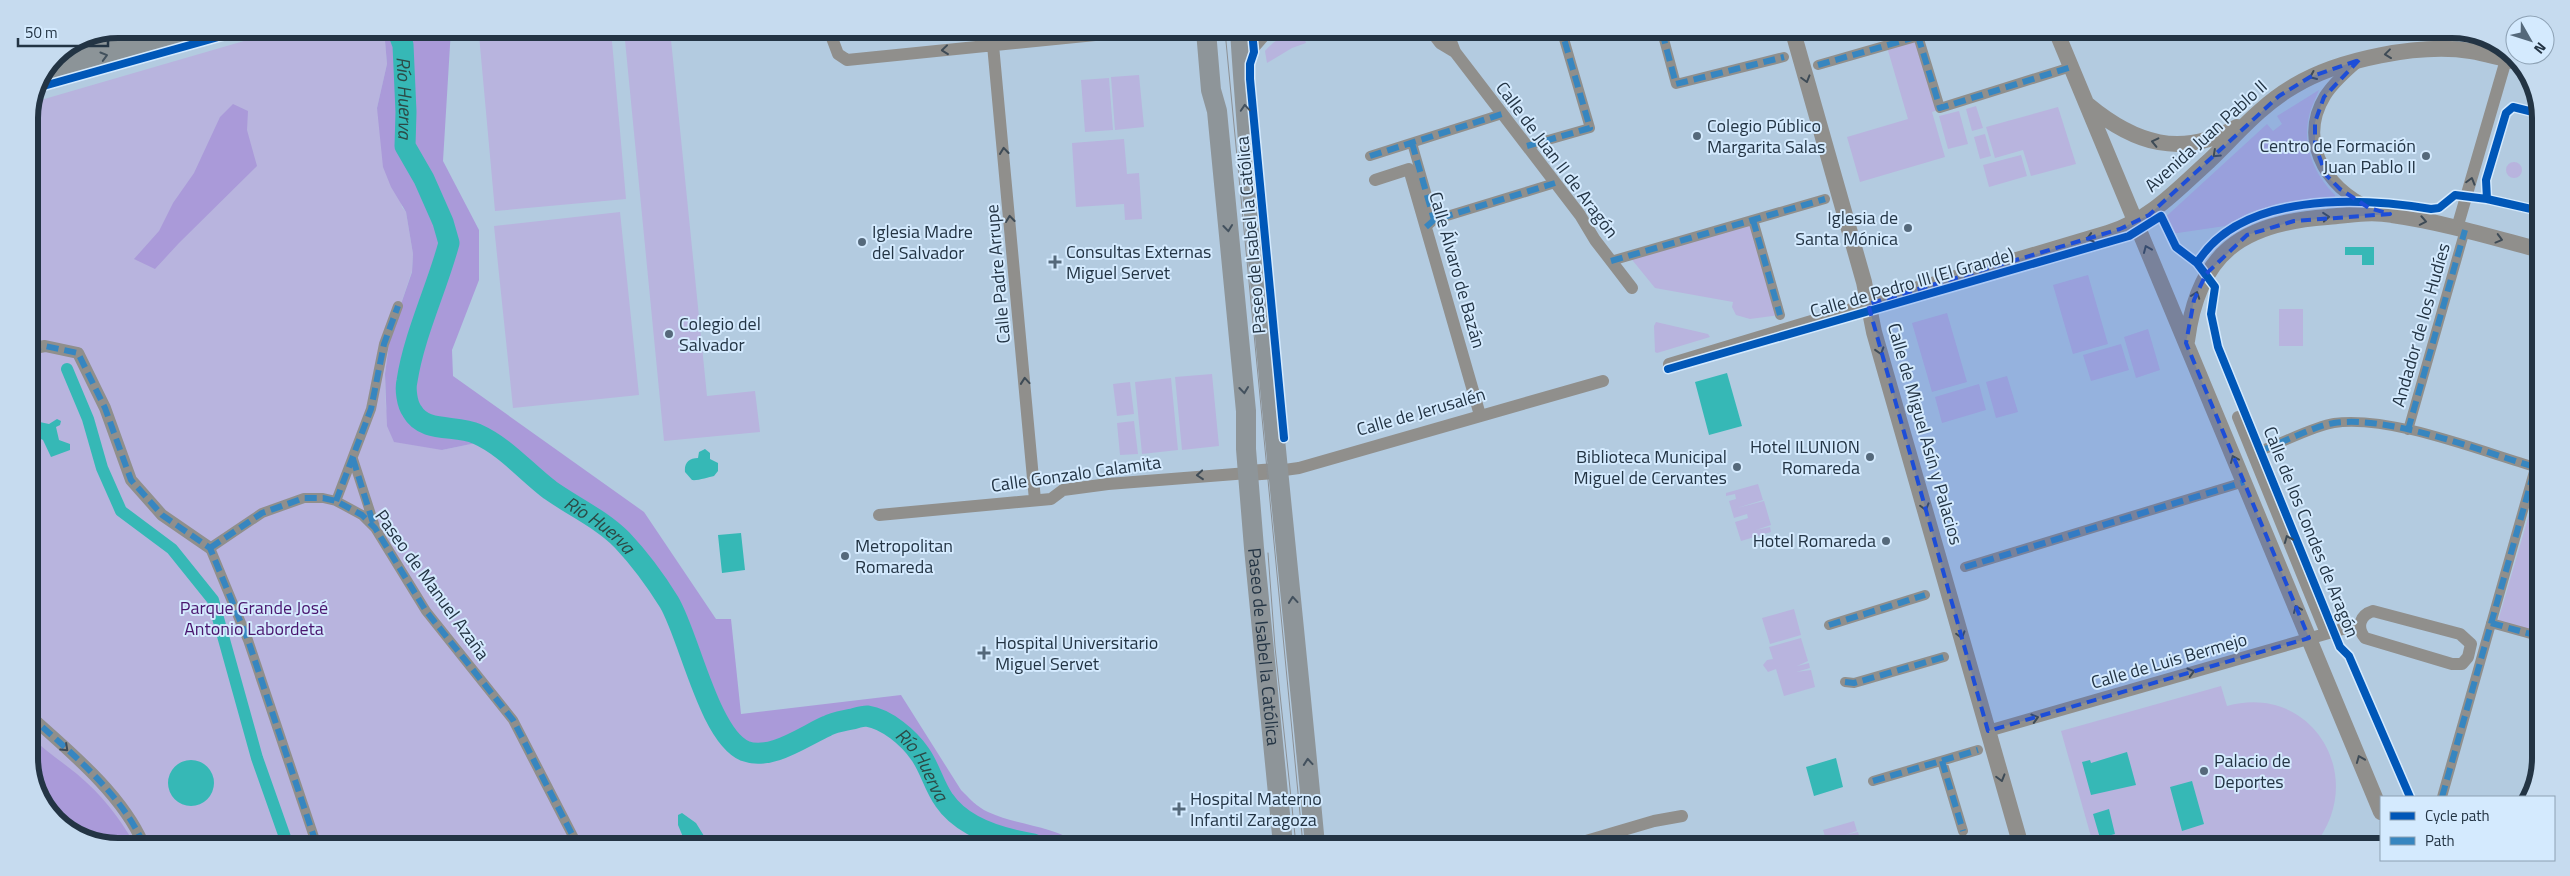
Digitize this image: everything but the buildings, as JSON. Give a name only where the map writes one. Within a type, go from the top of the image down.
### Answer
[{"type":"highway","points":[[60,62],[116,38]]},
{"type":"highway","points":[[59,63],[164,38]]},
{"type":"main road","name":"Paseo de Isabel la Católica","points":[[1207,38],[1211,90],[1217,111],[1246,411],[1248,473],[1282,838]]},
{"type":"main road","name":"Paseo de Isabel la Católica","points":[[1240,38],[1277,471],[1290,570],[1315,838]]},
{"type":"street","points":[[831,38],[838,54],[847,60],[1064,38]]},
{"type":"street","points":[[1242,61],[1262,38]]},
{"type":"street","name":"Calle de Juan II de Aragón","points":[[1436,38],[1440,43],[1454,52]]},
{"type":"street","name":"Calle de Juan II de Aragón","points":[[1449,38],[1454,52],[1555,183],[1632,288]]},
{"type":"street","points":[[1527,146],[1590,128],[1564,38]]},
{"type":"street","points":[[1664,38],[1676,84],[1784,57]]},
{"type":"street","name":"Calle de Miguel Asín y Palacios","points":[[1795,38],[1864,282],[1874,332],[2019,838]]},
{"type":"street","points":[[1818,65],[1911,38]]},
{"type":"street","points":[[1919,38],[1940,108],[2071,67]]},
{"type":"street","points":[[2059,38],[2380,808]]},
{"type":"street","points":[[2469,51],[2483,44]]},
{"type":"street","name":"Calle Padre Arrupe","points":[[993,45],[1036,500]]},
{"type":"street","name":"Avenida Juan Pablo II","points":[[2136,222],[2171,196],[2251,119],[2294,86],[2324,71],[2359,60],[2417,51],[2469,51],[2503,55]]},
{"type":"street","points":[[2359,60],[2324,97],[2314,134],[2317,154],[2331,180],[2358,202],[2390,214],[2461,229],[2532,248]]},
{"type":"street","points":[[2461,229],[2506,65]]},
{"type":"street","points":[[2086,104],[2131,134],[2172,145],[2210,140],[2251,119]]},
{"type":"street","points":[[1370,156],[1502,114]]},
{"type":"street","points":[[1412,143],[1430,224],[1555,183]]},
{"type":"street","name":"Calle Álvaro de Bazán","points":[[1375,180],[1409,169],[1430,224],[1480,415]]},
{"type":"street","points":[[1611,261],[1825,200]]},
{"type":"street","points":[[2186,343],[2194,300],[2206,274],[2233,244],[2248,235],[2276,224],[2303,219],[2390,214]]},
{"type":"street","points":[[1753,220],[1780,315]]},
{"type":"street","name":"Calle de Pedro III (El Grande)","points":[[1669,364],[2108,233],[2136,222]]},
{"type":"street","name":"Andador de los Hudíes","points":[[2408,430],[2461,229]]},
{"type":"street","points":[[336,501],[371,409],[384,344],[398,306]]},
{"type":"street","points":[[38,347],[45,346],[78,353],[105,408],[131,480],[162,515],[210,548],[248,640],[314,838]]},
{"type":"street","name":"Calle de Jerusalén","points":[[1248,473],[1299,468],[1603,381]]},
{"type":"street","name":"Calle de los Condes de Aragón","points":[[2238,417],[2326,633]]},
{"type":"street","points":[[2262,450],[2332,423],[2366,422],[2408,430],[2532,466]]},
{"type":"street","points":[[353,459],[375,528]]},
{"type":"street","name":"Calle Gonzalo Calamita","points":[[879,515],[1051,499],[1063,490],[1108,484],[1248,473]]},
{"type":"street","points":[[2442,796],[2532,478]]},
{"type":"street","points":[[1965,567],[2244,482]]},
{"type":"street","name":"Paseo de Manuel Azaña","points":[[210,548],[262,513],[290,502],[323,498],[336,501],[362,515],[375,528],[426,611],[513,720],[574,838]]},
{"type":"street","points":[[1829,625],[1925,595]]},
{"type":"street","name":"Calle de Luis Bermejo","points":[[2373,611],[2460,634],[2468,640],[2471,652],[2462,664],[2452,664],[2369,639],[2361,632],[2360,624],[2363,616],[2373,611]]},
{"type":"street","points":[[2491,623],[2532,634]]},
{"type":"street","name":"Calle de Luis Bermejo","points":[[1988,731],[2360,624]]},
{"type":"street","points":[[1845,682],[1854,683],[1944,657]]},
{"type":"street","points":[[38,722],[95,776],[137,829],[141,838]]},
{"type":"street","points":[[1873,781],[1978,750]]},
{"type":"street","points":[[1942,761],[1963,830]]},
{"type":"street","points":[[1596,838],[1664,819],[1682,816]]},
{"type":"highlighted area","points":[[2359,60],[2324,97],[2315,122],[2315,145],[2326,175],[2340,189],[2369,208],[2390,214],[2294,221],[2247,235],[2206,274],[2194,300],[2186,343],[2309,638],[1988,731],[1868,304],[2120,229],[2149,215],[2279,96],[2310,77]]},
{"type":"green space","name":"Parque Grande José Antonio Labordeta","points":[[254,38],[385,38],[387,64],[377,108],[402,207],[406,212],[413,254],[412,271],[390,336],[385,374],[386,409],[442,450],[476,443],[553,498],[596,524],[649,573],[670,604],[687,650],[719,723],[795,743],[824,728],[851,718],[878,720],[891,727],[919,753],[943,800],[951,810],[972,825],[1006,838],[118,838],[92,834],[69,822],[54,807],[46,794],[39,774],[38,764],[40,100]]},
{"type":"green space","points":[[479,38],[612,38],[626,199],[495,211]]},
{"type":"green space","points":[[625,38],[671,38],[707,396],[755,391],[760,432],[664,441]]},
{"type":"green space","points":[[1280,38],[1304,38],[1306,43],[1292,48],[1267,63],[1265,51]]},
{"type":"green space","points":[[1310,38],[1322,38],[1311,41]]},
{"type":"green space","points":[[1917,39],[1938,110],[1932,112],[1945,157],[1860,182],[1847,137],[1908,119],[1887,47]]},
{"type":"green space","points":[[1139,75],[1144,127],[1115,130],[1111,77]]},
{"type":"green space","points":[[1109,78],[1113,130],[1085,132],[1081,80]]},
{"type":"green space","points":[[2319,90],[2309,116],[2307,138],[2316,169],[2335,197],[2280,203],[2249,213],[2225,226],[2164,235],[2159,223],[2267,124],[2273,131],[2282,124],[2277,116]]},
{"type":"green space","points":[[1976,106],[1983,128],[1972,131],[1966,109]]},
{"type":"green space","points":[[2058,107],[2076,164],[2031,176],[2023,150],[1995,158],[1986,127]]},
{"type":"green space","points":[[1959,111],[1968,144],[1948,149],[1939,116]]},
{"type":"green space","points":[[1985,134],[1991,156],[1980,159],[1974,137]]},
{"type":"green space","points":[[1124,139],[1127,174],[1139,173],[1142,219],[1125,220],[1124,204],[1076,207],[1072,143]]},
{"type":"green space","points":[[2021,155],[2027,176],[1989,187],[1983,165]]},
{"type":"green space","points":[[2511,162],[2517,162],[2522,167],[2520,176],[2511,178],[2506,173],[2506,167]]},
{"type":"green space","points":[[620,212],[639,395],[513,408],[494,226]]},
{"type":"green space","points":[[1751,224],[1780,315],[1750,319],[1736,315],[1732,307],[1733,302],[1655,288],[1629,256]]},
{"type":"green space","points":[[2088,275],[2108,344],[2073,354],[2053,285]]},
{"type":"green space","points":[[2279,309],[2303,309],[2303,346],[2279,346]]},
{"type":"green space","points":[[1947,313],[1967,382],[1932,392],[1912,323]]},
{"type":"green space","points":[[1656,322],[1708,334],[1710,337],[1657,353],[1655,352],[1654,326]]},
{"type":"green space","points":[[2148,329],[2160,370],[2136,378],[2124,337]]},
{"type":"green space","points":[[2121,344],[2129,370],[2091,381],[2083,355]]},
{"type":"green space","points":[[1212,374],[1219,446],[1182,450],[1175,377]]},
{"type":"green space","points":[[2007,376],[2018,412],[1996,418],[1986,382]]},
{"type":"green space","points":[[1171,378],[1178,450],[1142,454],[1135,382]]},
{"type":"green space","points":[[1130,382],[1134,414],[1117,416],[1113,384]]},
{"type":"green space","points":[[1979,384],[1986,410],[1942,423],[1935,397]]},
{"type":"green space","points":[[1134,421],[1138,454],[1120,455],[1117,423]]},
{"type":"green space","points":[[1758,484],[1763,500],[1737,508],[1764,501],[1771,525],[1756,530],[1770,527],[1771,532],[1741,541],[1735,522],[1748,518],[1747,514],[1734,518],[1729,501],[1736,499],[1735,494],[1726,496],[1726,493]]},
{"type":"green space","points":[[2532,504],[2532,631],[2498,621]]},
{"type":"green space","points":[[1794,609],[1801,635],[1770,644],[1762,618]]},
{"type":"green space","points":[[1801,638],[1808,661],[1797,666],[1809,663],[1810,668],[1796,672],[1811,670],[1815,687],[1784,696],[1776,669],[1768,672],[1763,665],[1767,660],[1773,659],[1769,647]]},
{"type":"green space","name":"Palacio de Deportes","points":[[2221,686],[2227,706],[2258,702],[2285,708],[2307,722],[2324,742],[2334,766],[2336,793],[2329,820],[2318,838],[2091,838],[2061,731]]},
{"type":"green space","points":[[1854,821],[1857,831],[1845,835],[1858,832],[1860,838],[1826,838],[1823,830]]},
{"type":"shaded area","points":[[385,38],[450,38],[443,161],[479,230],[479,280],[452,350],[453,376],[644,512],[716,619],[731,619],[741,714],[901,695],[961,790],[977,805],[999,817],[1047,829],[1070,838],[1008,838],[972,826],[944,800],[920,754],[893,727],[866,716],[829,724],[795,743],[771,752],[746,751],[729,739],[719,723],[687,650],[670,604],[649,573],[596,524],[553,498],[476,443],[442,450],[394,442],[387,426],[385,374],[390,336],[412,272],[413,254],[406,212],[391,187],[383,167],[377,108],[387,64]]},
{"type":"shaded area","points":[[233,104],[248,111],[247,130],[257,166],[155,269],[134,259],[159,231],[173,203],[194,173],[220,117]]},
{"type":"shaded area","points":[[2345,247],[2374,247],[2374,265],[2362,265],[2362,255],[2345,255]]},
{"type":"shaded area","points":[[1727,373],[1742,426],[1709,435],[1695,382]]},
{"type":"shaded area","points":[[57,419],[61,421],[60,425],[56,427],[59,440],[70,444],[70,450],[51,457],[43,440],[39,438],[38,422],[49,424]]},
{"type":"shaded area","points":[[705,449],[710,453],[710,459],[718,463],[718,471],[714,476],[692,480],[685,472],[686,464],[692,459],[698,458],[699,452]]},
{"type":"shaded area","points":[[741,533],[745,570],[722,573],[718,535]]},
{"type":"shaded area","points":[[38,743],[94,790],[122,824],[131,838],[102,837],[92,834],[82,830],[61,815],[46,794],[42,784],[38,764]]},
{"type":"shaded area","points":[[2127,752],[2136,785],[2091,795],[2082,762],[2090,760],[2091,763]]},
{"type":"shaded area","points":[[1836,758],[1843,787],[1814,796],[1806,767]]},
{"type":"shaded area","points":[[191,760],[204,764],[210,770],[214,783],[210,796],[204,802],[191,806],[178,802],[172,796],[168,783],[172,770],[178,764]]},
{"type":"shaded area","points":[[2192,781],[2204,824],[2182,831],[2170,787]]},
{"type":"shaded area","points":[[2109,809],[2115,834],[2100,838],[2093,814]]},
{"type":"shaded area","points":[[682,813],[696,823],[705,838],[683,838],[678,825],[678,815]]},
{"type":"waterway","name":"Río Huerva","points":[[400,38],[403,45],[406,112],[405,146],[424,179],[443,222],[449,243],[410,364],[406,388],[412,411],[418,418],[433,426],[469,431],[487,439],[507,453],[550,490],[596,519],[622,540],[635,554],[669,602],[677,617],[710,706],[732,742],[745,751],[766,753],[787,746],[833,724],[863,716],[875,718],[897,730],[915,748],[923,759],[937,789],[952,810],[972,825],[1006,838]]},
{"type":"waterway","points":[[67,369],[88,419],[102,468],[121,511],[172,549],[213,600],[257,758],[285,838]]},
{"type":"tram line","points":[[1226,38],[1302,838]]},
{"type":"tram line","points":[[1268,553],[1275,647],[1295,838]]},
{"type":"marked path","points":[[1527,146],[1590,128],[1564,38]]},
{"type":"marked path","points":[[1664,38],[1676,84],[1784,57]]},
{"type":"marked path","points":[[1818,65],[1912,38]]},
{"type":"marked path","points":[[1919,38],[1940,108],[2071,67]]},
{"type":"marked path","points":[[1370,156],[1502,114]]},
{"type":"marked path","points":[[1412,143],[1434,220]]},
{"type":"marked path","points":[[1426,227],[1434,220],[1555,183]]},
{"type":"marked path","points":[[1611,261],[1825,199]]},
{"type":"marked path","points":[[1753,220],[1780,315]]},
{"type":"marked path","points":[[2408,430],[2465,230]]},
{"type":"marked path","points":[[336,501],[371,409],[384,344],[398,306]]},
{"type":"marked path","points":[[38,347],[45,346],[78,353],[105,408],[131,480],[162,515],[210,548],[248,640],[314,838]]},
{"type":"marked path","points":[[2262,450],[2326,425],[2356,422],[2408,429],[2532,466]]},
{"type":"marked path","points":[[353,459],[374,526]]},
{"type":"marked path","points":[[2442,796],[2532,479]]},
{"type":"marked path","points":[[1965,567],[2244,482]]},
{"type":"marked path","points":[[210,548],[262,513],[304,498],[323,498],[336,501],[362,515],[375,528],[426,611],[513,720],[574,838]]},
{"type":"marked path","points":[[1829,625],[1925,595]]},
{"type":"marked path","points":[[2491,623],[2532,634]]},
{"type":"marked path","points":[[1845,682],[1854,683],[1944,657]]},
{"type":"marked path","points":[[38,723],[77,758],[108,790],[122,807],[140,838]]},
{"type":"marked path","points":[[1873,781],[1978,750]]},
{"type":"marked path","points":[[1942,761],[1963,831]]},
{"type":"cycle path","points":[[45,86],[215,38]]},
{"type":"cycle path","points":[[1253,38],[1254,52],[1250,64],[1250,79],[1284,438]]},
{"type":"cycle path","points":[[2487,199],[2486,180],[2506,113],[2513,107],[2532,112]]},
{"type":"cycle path","points":[[2197,263],[2217,240],[2242,223],[2271,212],[2303,205],[2336,202],[2370,202],[2431,209],[2439,208],[2455,195],[2487,199],[2532,209]]},
{"type":"cycle path","points":[[1668,369],[2129,236],[2161,216],[2176,247],[2197,263],[2215,287],[2211,314],[2218,347],[2340,647],[2349,656],[2410,796]]},
{"type":"place","name":"Colegio Público Margarita Salas","points":[[1697,136]]},
{"type":"place","name":"Centro de Formación Juan Pablo II","points":[[2426,156]]},
{"type":"place","name":"Iglesia de Santa Mónica","points":[[1908,228]]},
{"type":"place","name":"Iglesia Madre del Salvador","points":[[862,242]]},
{"type":"place","name":"Consultas Externas Miguel Servet","points":[[1055,262]]},
{"type":"place","name":"Colegio del Salvador","points":[[669,334]]},
{"type":"place","name":"Hotel ILUNION Romareda","points":[[1870,457]]},
{"type":"place","name":"Biblioteca Municipal Miguel de Cervantes","points":[[1737,467]]},
{"type":"place","name":"Hotel Romareda","points":[[1886,541]]},
{"type":"place","name":"Metropolitan Romareda","points":[[845,556]]},
{"type":"place","name":"Hospital Universitario Miguel Servet","points":[[984,653]]},
{"type":"place","name":"Palacio de Deportes","points":[[2204,771]]},
{"type":"place","name":"Hospital Materno Infantil Zaragoza","points":[[1179,809]]}]
